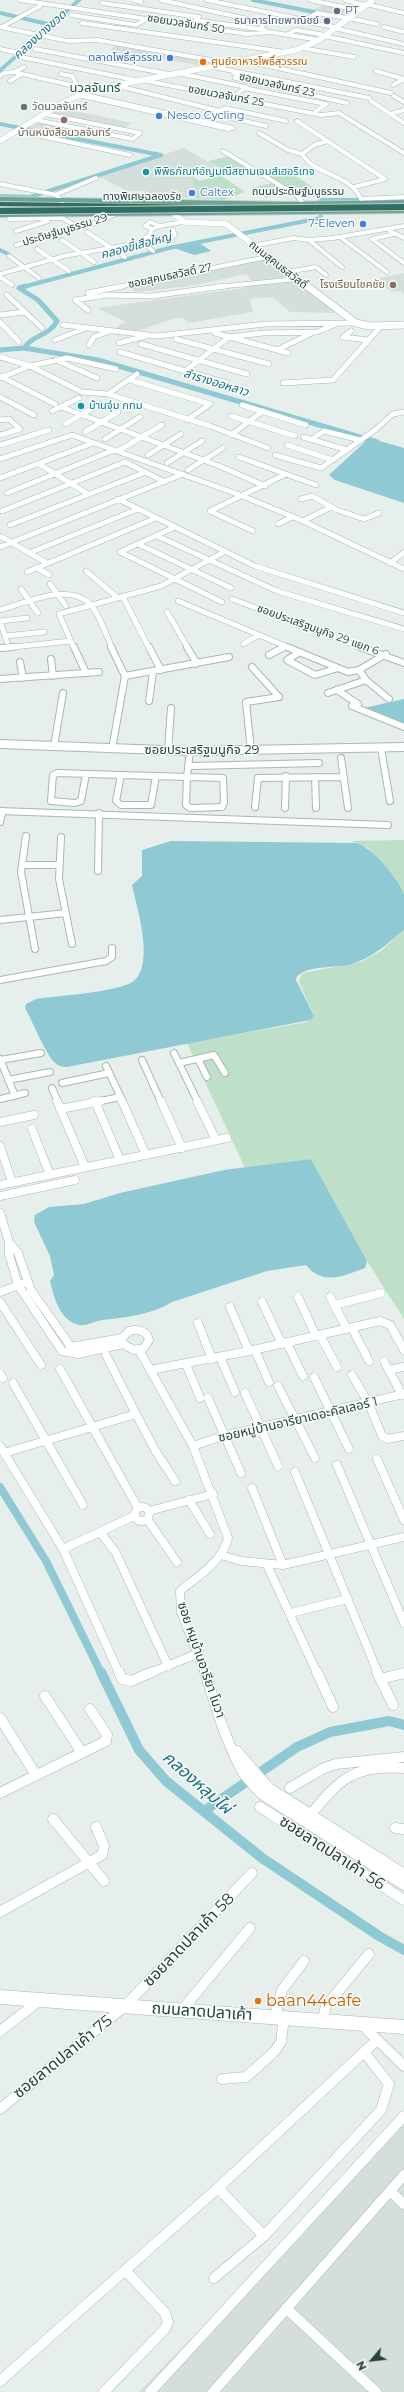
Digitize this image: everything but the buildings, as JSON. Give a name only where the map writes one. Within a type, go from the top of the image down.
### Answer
[{"type":"highway","points":[[0,204],[226,207]]},
{"type":"highway","name":"ทางพิเศษฉลองรัช","points":[[0,210],[404,204]]},
{"type":"highway","name":"ทางพิเศษฉลองรัช","points":[[0,210],[404,204]]},
{"type":"main road","points":[[0,141],[45,114],[92,90],[137,80],[287,53],[302,48],[322,37],[372,0]]},
{"type":"main road","name":"ถนนประดิษฐ์มนูธรรม","points":[[0,199],[62,202],[304,204],[362,201],[404,204]]},
{"type":"main road","points":[[270,203],[254,207],[257,211],[274,214]]},
{"type":"main road","name":"ถนนประดิษฐ์มนูธรรม","points":[[0,215],[58,217],[114,215],[179,219],[274,214],[404,211]]},
{"type":"main road","name":"ถนนสุคนธสวัสดิ์","points":[[179,219],[220,222],[238,233],[267,257],[356,323],[382,326],[404,325]]},
{"type":"main road","name":"ซอยประเสริฐมนูกิจ 29","points":[[0,744],[168,751],[251,751],[340,754],[381,748],[404,747]]},
{"type":"main road","name":"ถนนลาดปลาเค้า","points":[[0,1997],[280,2017],[363,2026],[404,2027]]},
{"type":"street","name":"ซอยนวลจันทร์ 50","points":[[20,0],[77,7],[247,34],[270,32],[322,37]]},
{"type":"street","points":[[133,0],[141,2]]},
{"type":"street","points":[[161,0],[266,23],[258,29]]},
{"type":"street","points":[[310,0],[358,10]]},
{"type":"street","points":[[345,0],[404,13]]},
{"type":"street","points":[[207,1],[298,18],[404,44]]},
{"type":"street","points":[[102,3],[288,34],[322,37]]},
{"type":"street","points":[[1,27],[40,6]]},
{"type":"street","points":[[189,24],[209,10]]},
{"type":"street","points":[[298,24],[306,21],[317,13],[377,24]]},
{"type":"street","points":[[71,15],[136,25],[148,18]]},
{"type":"street","points":[[290,23],[298,18]]},
{"type":"street","points":[[346,19],[374,28]]},
{"type":"street","points":[[82,23],[287,53]]},
{"type":"street","points":[[1,27],[42,37],[72,42],[97,40],[231,64]]},
{"type":"street","points":[[384,27],[404,32]]},
{"type":"street","points":[[288,34],[296,30],[322,37],[404,53]]},
{"type":"street","points":[[72,42],[80,37]]},
{"type":"street","points":[[397,43],[404,39]]},
{"type":"street","points":[[55,44],[61,40]]},
{"type":"street","points":[[302,48],[354,57]]},
{"type":"street","points":[[0,49],[15,52]]},
{"type":"street","points":[[35,49],[169,74]]},
{"type":"street","points":[[0,55],[9,51]]},
{"type":"street","name":"ซอยนวลจันทร์ 25","points":[[21,57],[137,80],[314,112],[323,115],[339,113],[404,153]]},
{"type":"street","points":[[246,61],[393,94],[404,102]]},
{"type":"street","points":[[1,74],[14,72],[24,67]]},
{"type":"street","points":[[212,67],[272,80],[288,80],[370,99],[404,123]]},
{"type":"street","name":"ซอยนวลจันทร์ 23","points":[[212,67],[238,74],[235,78],[318,95],[321,98],[347,103]]},
{"type":"street","points":[[376,71],[404,79]]},
{"type":"street","points":[[14,72],[92,90]]},
{"type":"street","points":[[90,76],[97,72]]},
{"type":"street","points":[[178,73],[186,76],[226,82],[244,86],[244,88],[326,104],[314,112]]},
{"type":"street","points":[[10,81],[22,74]]},
{"type":"street","points":[[62,74],[72,76],[76,84],[73,85]]},
{"type":"street","points":[[179,80],[186,76]]},
{"type":"street","points":[[199,83],[206,79]]},
{"type":"street","points":[[392,85],[404,79]]},
{"type":"street","points":[[219,87],[226,82]]},
{"type":"street","points":[[85,88],[88,84]]},
{"type":"street","points":[[114,85],[220,111]]},
{"type":"street","points":[[234,96],[244,88]]},
{"type":"street","points":[[256,100],[265,92]]},
{"type":"street","points":[[80,95],[233,128],[228,129],[80,95]]},
{"type":"street","points":[[276,103],[285,96]]},
{"type":"street","points":[[184,102],[190,98]]},
{"type":"street","points":[[297,108],[306,100]]},
{"type":"street","points":[[202,106],[208,103]]},
{"type":"street","points":[[274,111],[280,106]]},
{"type":"street","points":[[266,126],[211,115],[227,108],[286,121]]},
{"type":"street","points":[[391,114],[404,110]]},
{"type":"street","points":[[36,120],[127,138],[133,138],[140,132],[45,114]]},
{"type":"street","points":[[297,120],[385,179],[354,187]]},
{"type":"street","points":[[98,130],[105,125]]},
{"type":"street","points":[[16,131],[130,155]]},
{"type":"street","points":[[259,133],[288,150],[302,154],[307,162],[354,187],[362,201],[404,197]]},
{"type":"street","points":[[122,142],[127,138]]},
{"type":"street","points":[[302,154],[314,145],[328,141]]},
{"type":"street","points":[[223,150],[296,195],[304,204]]},
{"type":"street","points":[[55,195],[80,186],[81,183],[96,178]]},
{"type":"street","points":[[0,184],[55,195],[61,197],[62,202]]},
{"type":"street","points":[[14,186],[11,189],[23,192]]},
{"type":"street","name":"ประดิษฐ์มนูธรรม 29","points":[[16,245],[102,221],[114,215]]},
{"type":"street","points":[[16,231],[58,217]]},
{"type":"street","points":[[9,219],[58,217],[78,227]]},
{"type":"street","points":[[31,219],[40,224]]},
{"type":"street","points":[[12,285],[0,275],[50,258],[141,242],[147,237],[151,229],[179,219]]},
{"type":"street","points":[[151,229],[145,225],[154,222],[160,225]]},
{"type":"street","points":[[253,246],[293,238],[309,240],[340,237],[404,226]]},
{"type":"street","points":[[387,228],[394,234],[404,238]]},
{"type":"street","points":[[147,237],[168,241],[175,235],[173,230]]},
{"type":"street","points":[[87,232],[125,257]]},
{"type":"street","points":[[394,234],[372,239],[404,263]]},
{"type":"street","points":[[340,237],[387,272]]},
{"type":"street","points":[[62,240],[94,262]]},
{"type":"street","points":[[309,240],[342,267]]},
{"type":"street","points":[[141,242],[154,251]]},
{"type":"street","points":[[37,249],[69,271]]},
{"type":"street","points":[[9,256],[39,278]]},
{"type":"street","name":"ซอยสุคนธสวัสดิ์ 27","points":[[72,297],[267,257]]},
{"type":"street","points":[[287,272],[316,268],[326,275]]},
{"type":"street","points":[[88,310],[76,299],[132,295],[152,296],[247,283],[296,279]]},
{"type":"street","points":[[7,295],[42,328]]},
{"type":"street","points":[[132,295],[135,300]]},
{"type":"street","points":[[107,296],[111,303]]},
{"type":"street","points":[[0,315],[24,312]]},
{"type":"street","points":[[0,322],[20,342]]},
{"type":"street","points":[[314,332],[313,330],[325,323]]},
{"type":"street","points":[[276,350],[303,339],[314,332],[338,323]]},
{"type":"street","points":[[63,324],[157,336],[265,324],[356,323]]},
{"type":"street","points":[[283,383],[333,380],[382,326]]},
{"type":"street","points":[[54,340],[87,328]]},
{"type":"street","points":[[89,345],[94,337],[112,330]]},
{"type":"street","points":[[351,331],[343,337],[368,340]]},
{"type":"street","points":[[184,371],[212,348],[229,337],[263,333],[314,332]]},
{"type":"street","points":[[215,333],[288,353]]},
{"type":"street","points":[[119,343],[126,340],[137,340],[148,335]]},
{"type":"street","points":[[176,338],[269,364]]},
{"type":"street","points":[[141,344],[247,374]]},
{"type":"street","points":[[120,352],[227,383]]},
{"type":"street","points":[[0,357],[30,366],[82,392],[108,394],[210,426],[268,448]]},
{"type":"street","points":[[1,377],[30,366],[73,358],[116,369]]},
{"type":"street","points":[[56,360],[97,378]]},
{"type":"street","points":[[108,394],[137,374]]},
{"type":"street","points":[[1,377],[55,404]]},
{"type":"street","points":[[130,380],[210,404],[187,420]]},
{"type":"street","points":[[0,397],[34,415]]},
{"type":"street","points":[[52,411],[78,398]]},
{"type":"street","points":[[65,424],[98,405]]},
{"type":"street","points":[[242,405],[306,425]]},
{"type":"street","points":[[61,407],[215,464],[265,486]]},
{"type":"street","points":[[231,435],[263,411]]},
{"type":"street","points":[[85,432],[118,412]]},
{"type":"street","points":[[275,455],[320,469],[393,414],[403,413],[404,420]]},
{"type":"street","points":[[231,416],[295,436]]},
{"type":"street","points":[[105,439],[140,418]]},
{"type":"street","points":[[0,420],[10,419],[20,429],[0,436]]},
{"type":"street","points":[[7,493],[116,451],[162,425]]},
{"type":"street","points":[[0,445],[49,430]]},
{"type":"street","points":[[312,439],[324,430],[360,440]]},
{"type":"street","points":[[148,455],[181,434]]},
{"type":"street","points":[[0,459],[69,435],[240,495],[303,521],[404,569]]},
{"type":"street","points":[[304,437],[347,450]]},
{"type":"street","points":[[167,463],[202,441]]},
{"type":"street","points":[[0,478],[94,443]]},
{"type":"street","points":[[287,445],[333,460]]},
{"type":"street","points":[[188,470],[223,448]]},
{"type":"street","points":[[239,457],[316,485]]},
{"type":"street","points":[[2,511],[125,462],[164,482]]},
{"type":"street","points":[[39,464],[88,494]]},
{"type":"street","points":[[10,525],[146,472]]},
{"type":"street","points":[[0,547],[183,474]]},
{"type":"street","points":[[253,532],[210,511],[240,495],[265,486],[286,474]]},
{"type":"street","points":[[301,499],[312,496],[331,507],[364,519],[378,513]]},
{"type":"street","points":[[118,499],[224,552],[282,576],[404,613]]},
{"type":"street","points":[[303,521],[331,507]]},
{"type":"street","points":[[29,553],[138,509]]},
{"type":"street","points":[[278,524],[292,517]]},
{"type":"street","points":[[27,572],[156,518]]},
{"type":"street","points":[[175,528],[120,552],[222,602]]},
{"type":"street","points":[[0,536],[47,563]]},
{"type":"street","points":[[157,536],[277,591],[404,629]]},
{"type":"street","points":[[138,544],[231,588]]},
{"type":"street","points":[[86,673],[59,614],[161,586],[224,552]]},
{"type":"street","points":[[390,563],[403,553]]},
{"type":"street","points":[[37,568],[49,575]]},
{"type":"street","points":[[86,571],[120,597],[161,670]]},
{"type":"street","points":[[50,584],[66,606]]},
{"type":"street","points":[[21,588],[29,602],[38,613]]},
{"type":"street","points":[[0,610],[57,594],[76,595],[91,604],[125,676],[112,749]]},
{"type":"street","name":"ซอยประเสริฐมนูกิจ 29 แยก 6","points":[[232,599],[386,654],[404,662]]},
{"type":"street","points":[[178,601],[349,673],[359,670],[386,654]]},
{"type":"street","points":[[167,612],[196,662],[195,664]]},
{"type":"street","points":[[27,618],[0,621],[6,639],[44,632]]},
{"type":"street","points":[[243,644],[259,635]]},
{"type":"street","points":[[0,648],[71,641]]},
{"type":"street","points":[[269,654],[285,646]]},
{"type":"street","points":[[300,652],[288,659],[288,662],[317,676],[338,668]]},
{"type":"street","points":[[125,676],[229,657]]},
{"type":"street","points":[[51,659],[53,676]]},
{"type":"street","points":[[20,662],[23,678]]},
{"type":"street","points":[[251,751],[246,702],[279,697],[252,667]]},
{"type":"street","points":[[359,670],[366,680],[389,699]]},
{"type":"street","points":[[0,680],[99,672]]},
{"type":"street","points":[[149,701],[153,672]]},
{"type":"street","points":[[328,693],[366,680]]},
{"type":"street","points":[[337,690],[355,705],[404,726]]},
{"type":"street","points":[[54,746],[64,694]]},
{"type":"street","points":[[168,751],[171,708]]},
{"type":"street","points":[[381,748],[390,801]]},
{"type":"street","points":[[86,774],[80,802],[55,803],[50,801],[54,774],[86,774],[187,778],[224,778],[224,805],[217,808],[187,806],[187,778],[191,766],[190,751]]},
{"type":"street","points":[[340,754],[348,808]]},
{"type":"street","points":[[191,766],[319,763]]},
{"type":"street","points":[[121,775],[116,801],[121,805],[151,805],[156,776]]},
{"type":"street","points":[[255,807],[258,778],[286,776],[343,777]]},
{"type":"street","points":[[285,808],[286,776]]},
{"type":"street","points":[[315,777],[316,808]]},
{"type":"street","points":[[0,822],[1,811],[99,813],[388,825]]},
{"type":"street","points":[[98,871],[99,813]]},
{"type":"street","points":[[26,836],[22,865],[28,917],[35,949]]},
{"type":"street","points":[[61,837],[58,865],[59,879],[72,944]]},
{"type":"street","points":[[22,865],[58,865]]},
{"type":"street","points":[[0,920],[66,913]]},
{"type":"street","points":[[0,980],[106,961],[112,957],[112,948]]},
{"type":"street","points":[[15,1096],[0,1060],[41,1053]]},
{"type":"street","points":[[174,1053],[216,1140]]},
{"type":"street","points":[[179,1063],[214,1055],[225,1073]]},
{"type":"street","points":[[198,1059],[208,1077]]},
{"type":"street","points":[[142,1060],[182,1148]]},
{"type":"street","points":[[106,1066],[139,1136],[146,1155]]},
{"type":"street","points":[[8,1080],[50,1072]]},
{"type":"street","points":[[62,1083],[109,1073]]},
{"type":"street","points":[[52,1088],[85,1167]]},
{"type":"street","points":[[0,1099],[25,1092]]},
{"type":"street","points":[[60,1109],[120,1097]]},
{"type":"street","points":[[95,1101],[120,1160]]},
{"type":"street","points":[[0,1122],[34,1115]]},
{"type":"street","points":[[32,1129],[50,1175]]},
{"type":"street","points":[[0,1184],[227,1138]]},
{"type":"street","points":[[0,1146],[12,1182]]},
{"type":"street","points":[[0,1196],[75,1180]]},
{"type":"street","points":[[1,1218],[9,1242],[9,1254],[18,1285],[62,1351],[78,1354],[123,1341],[129,1331],[134,1330],[145,1332],[149,1340],[144,1348],[139,1350],[130,1349],[123,1341]]},
{"type":"street","points":[[9,1242],[18,1253],[28,1282],[71,1347],[123,1341]]},
{"type":"street","points":[[0,1292],[28,1282]]},
{"type":"street","points":[[334,1305],[381,1294]]},
{"type":"street","points":[[298,1297],[318,1336],[337,1367]]},
{"type":"street","points":[[330,1297],[368,1361]]},
{"type":"street","points":[[0,1302],[41,1365]]},
{"type":"street","points":[[262,1302],[303,1376]]},
{"type":"street","points":[[230,1308],[269,1382]]},
{"type":"street","points":[[150,1370],[252,1351],[387,1322],[404,1350]]},
{"type":"street","points":[[198,1323],[235,1392]]},
{"type":"street","name":"ซอย หมูบ้านอารียา โมวา","points":[[139,1350],[193,1446],[228,1538],[227,1544],[221,1555],[180,1591],[179,1597],[181,1612],[199,1653],[218,1713],[232,1745],[245,1768],[261,1787]]},
{"type":"street","points":[[106,1355],[155,1450],[175,1481]]},
{"type":"street","points":[[384,1361],[403,1395]]},
{"type":"street","points":[[186,1364],[240,1473]]},
{"type":"street","points":[[389,1370],[404,1366]]},
{"type":"street","points":[[60,1369],[138,1508]]},
{"type":"street","points":[[352,1375],[384,1438],[404,1436]]},
{"type":"street","points":[[314,1377],[332,1411],[349,1449]]},
{"type":"street","points":[[13,1383],[83,1505]]},
{"type":"street","points":[[278,1386],[315,1458]]},
{"type":"street","points":[[246,1393],[259,1428],[278,1466]]},
{"type":"street","name":"ซอยหมู่บ้านอารียาเดอะคัลเลอร์ 1","points":[[193,1446],[223,1436],[403,1395]]},
{"type":"street","points":[[136,1414],[46,1442],[2,1449],[63,1549],[122,1679],[131,1681],[199,1653]]},
{"type":"street","points":[[377,1459],[404,1520]]},
{"type":"street","points":[[337,1465],[404,1621]]},
{"type":"street","points":[[295,1472],[380,1679],[393,1705]]},
{"type":"street","points":[[252,1488],[283,1565]]},
{"type":"street","points":[[134,1516],[140,1520],[148,1515],[189,1500],[212,1494]]},
{"type":"street","points":[[189,1500],[210,1534]]},
{"type":"street","points":[[134,1516],[134,1512],[138,1508],[144,1508],[177,1562]]},
{"type":"street","points":[[63,1549],[134,1516]]},
{"type":"street","points":[[100,1532],[116,1553],[168,1666]]},
{"type":"street","points":[[221,1555],[267,1565],[283,1565],[329,1556],[404,1537]]},
{"type":"street","points":[[267,1565],[291,1613],[333,1707]]},
{"type":"street","points":[[291,1613],[347,1599]]},
{"type":"street","points":[[380,1679],[404,1673]]},
{"type":"street","points":[[45,1696],[82,1753]]},
{"type":"street","points":[[0,1793],[103,1743],[108,1738],[90,1710]]},
{"type":"street","points":[[0,1718],[36,1775]]},
{"type":"street","points":[[290,1788],[324,1768],[336,1764],[404,1757]]},
{"type":"street","points":[[310,1814],[344,1778],[365,1771],[396,1767],[404,1768]]},
{"type":"street","points":[[261,1787],[310,1814],[404,1874]]},
{"type":"street","points":[[261,1787],[404,1884]]},
{"type":"street","name":"ซอยลาดปลาเค้า 56","points":[[260,1807],[404,1900]]},
{"type":"street","points":[[53,1819],[90,1861],[104,1881]]},
{"type":"street","points":[[0,1912],[102,1855],[104,1850],[96,1827]]},
{"type":"street","name":"ซอยลาดปลาเค้า 58","points":[[125,2006],[252,1873]]},
{"type":"street","points":[[182,2010],[250,1928]]},
{"type":"street","points":[[322,2021],[326,2006],[369,1954]]},
{"type":"street","points":[[222,2079],[246,2077],[274,2052],[281,2042],[280,2017],[282,1990],[304,1961]]},
{"type":"street","points":[[0,2031],[40,1999]]},
{"type":"street","name":"ซอยลาดปลาเค้า 75","points":[[0,2109],[125,2006]]},
{"type":"street","points":[[363,2026],[404,2066]]},
{"type":"street","points":[[0,2381],[218,2188],[377,2040]]},
{"type":"street","points":[[214,2278],[264,2236],[381,2110],[383,2098],[389,2084],[365,2052]]},
{"type":"street","points":[[150,2392],[404,2116]]},
{"type":"street","points":[[212,2392],[404,2175]]},
{"type":"street","points":[[218,2188],[264,2236]]},
{"type":"street","points":[[390,2191],[404,2204]]},
{"type":"street","points":[[104,2392],[165,2329],[168,2322],[165,2313],[126,2270]]},
{"type":"street","points":[[286,2308],[376,2392]]},
{"type":"shaded area","points":[[325,4],[354,10],[345,17],[311,11]]},
{"type":"shaded area","points":[[118,45],[219,63],[203,66],[110,50]]},
{"type":"shaded area","points":[[62,108],[132,123],[123,128],[51,114]]},
{"type":"shaded area","points":[[40,121],[90,132],[81,138],[30,128]]},
{"type":"shaded area","points":[[184,148],[220,169],[194,177],[196,198],[145,197],[146,191],[127,191],[98,176]]},
{"type":"shaded area","points":[[263,257],[338,313],[290,312],[272,297],[250,299],[253,312],[189,323],[183,318],[172,319],[135,332],[113,329],[126,322],[97,308],[244,288],[253,285],[247,274],[190,286],[136,292],[126,283]]},
{"type":"shaded area","name":"โรงเรียนโชคชัย","points":[[404,273],[404,294],[400,291],[392,292],[375,279]]},
{"type":"shaded area","points":[[404,2119],[404,2392],[139,2392]]},
{"type":"green space","points":[[230,156],[250,168],[227,173],[208,161]]},
{"type":"green space","points":[[289,172],[319,191],[299,196],[268,176]]},
{"type":"green space","points":[[220,175],[245,192],[224,200],[196,198],[193,177],[200,181]]},
{"type":"green space","points":[[273,183],[289,192],[266,198],[250,188]]},
{"type":"green space","points":[[404,840],[404,895],[393,875],[368,848],[351,841]]},
{"type":"green space","points":[[404,930],[404,1319],[367,1261],[311,1159],[245,1168],[187,1043],[307,1022],[314,1016],[299,982],[303,973],[361,962],[381,951]]},
{"type":"water","points":[[198,242],[211,251],[194,255],[174,248]]},
{"type":"water","points":[[369,438],[404,448],[404,503],[335,480],[329,475]]},
{"type":"water","points":[[404,699],[404,724],[364,708]]},
{"type":"water","points":[[171,841],[356,843],[362,845],[384,864],[397,881],[404,895],[404,930],[380,950],[366,958],[352,964],[317,968],[303,972],[297,976],[296,980],[314,1016],[310,1020],[62,1067],[51,1059],[43,1045],[25,1008],[26,1004],[36,999],[117,988],[135,980],[141,971],[144,948],[140,920],[132,885],[142,876],[142,850]]},
{"type":"water","points":[[311,1159],[367,1261],[365,1268],[349,1274],[334,1277],[319,1275],[306,1265],[267,1271],[172,1302],[147,1313],[99,1321],[86,1325],[79,1325],[70,1321],[61,1312],[50,1281],[54,1275],[50,1256],[34,1222],[35,1215],[49,1207],[84,1204],[120,1193],[224,1170]]},
{"type":"waterway","name":"คลองบางขวด","points":[[0,71],[79,0]]},
{"type":"waterway","points":[[253,0],[314,12]]},
{"type":"waterway","points":[[0,13],[52,25]]},
{"type":"waterway","points":[[0,124],[161,155],[30,197],[0,196]]},
{"type":"waterway","name":"คลองขี้เสือใหญ่","points":[[23,287],[169,248],[321,218],[320,200],[358,200]]},
{"type":"waterway","points":[[0,250],[8,254]]},
{"type":"waterway","name":"คลองขี้เสือใหญ่","points":[[24,348],[32,340],[54,326],[57,321],[38,300],[19,288],[26,286]]},
{"type":"waterway","name":"คลองขี้เสือใหญ่","points":[[0,350],[24,348]]},
{"type":"waterway","name":"ลำรางออหลาว","points":[[24,348],[98,360],[377,442]]},
{"type":"waterway","name":"คลองหลุมไผ่","points":[[0,1487],[46,1561],[101,1673]]},
{"type":"waterway","name":"คลองหลุมไผ่","points":[[101,1672],[139,1750],[166,1781],[262,1858],[379,1936],[404,1950]]},
{"type":"waterway","points":[[204,1811],[297,1747],[330,1732],[389,1721],[404,1725]]},
{"type":"place","name":"PT","points":[[337,11]]},
{"type":"place","name":"ธนาคารไทยพาณิชย์","points":[[327,21]]},
{"type":"place","name":"ตลาดโพธิ์สุวรรณ","points":[[170,58]]},
{"type":"place","name":"ศูนย์อาหารโพธิ์สุวรรณ","points":[[203,62]]},
{"type":"place","name":"วัดนวลจันทร์","points":[[24,107]]},
{"type":"place","name":"Nesco Cycling","points":[[159,116]]},
{"type":"place","name":"บ้านหนังสือนวลจันทร์","points":[[64,120]]},
{"type":"place","name":"พิพิธภัณฑ์อัญมณีสยามเจมส์เฮอริเทจ","points":[[146,172]]},
{"type":"place","name":"Caltex","points":[[192,193]]},
{"type":"place","name":"7-Eleven","points":[[363,224]]},
{"type":"place","name":"โรงเรียนโชคชัย","points":[[393,285]]},
{"type":"place","name":"บ้านจุ๋ม กทม","points":[[81,406]]},
{"type":"place","name":"baan44cafe","points":[[258,2001]]},
{"type":"district","name":"นวลจันทร์","points":[[95,88]]}]
